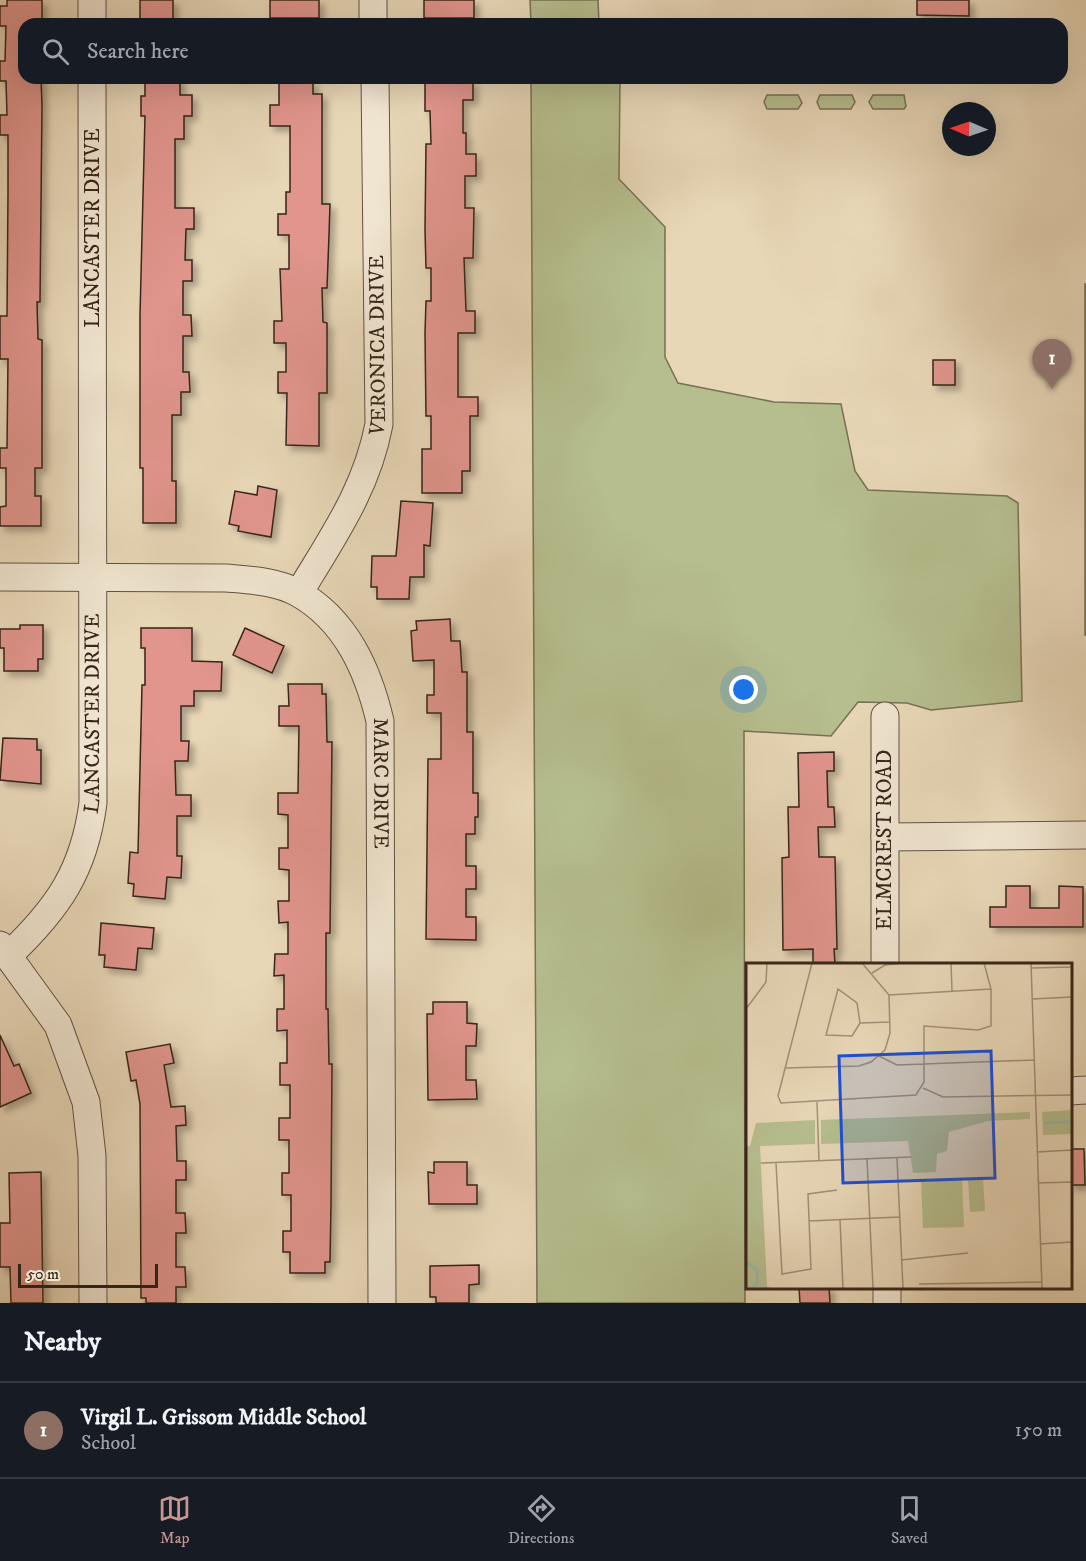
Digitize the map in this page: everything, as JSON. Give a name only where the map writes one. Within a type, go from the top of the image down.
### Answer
[{"type":"street","points":[[92,0],[92,18]]},
{"type":"street","points":[[373,0],[373,18]]},
{"type":"street","name":"LANCASTER DRIVE","points":[[92,84],[93,793],[88,835],[76,871],[63,896],[33,932],[5,949],[58,1025],[86,1102],[92,1156],[93,1303]]},
{"type":"street","name":"VERONICA DRIVE","points":[[299,593],[364,480],[373,458],[379,424],[375,84]]},
{"type":"street","name":"MARC DRIVE","points":[[0,577],[225,578],[267,584],[299,593],[338,626],[356,651],[371,683],[380,721],[382,1303]]},
{"type":"street","name":"ELMCREST ROAD","points":[[885,716],[885,963]]},
{"type":"street","points":[[885,837],[1086,835]]},
{"type":"street","points":[[1071,1091],[1086,1090]]},
{"type":"green space","points":[[530,0],[598,0],[599,18],[531,18]]},
{"type":"green space","points":[[531,84],[620,84],[619,179],[665,227],[665,357],[678,383],[774,402],[841,404],[855,471],[868,490],[1007,496],[1018,503],[1022,701],[931,710],[907,703],[858,702],[831,736],[744,731],[745,1303],[537,1303]]},
{"type":"green space","points":[[767,95],[798,95],[802,103],[798,109],[767,109],[764,102]]},
{"type":"green space","points":[[820,95],[852,95],[855,102],[851,109],[820,109],[817,102]]},
{"type":"green space","points":[[873,95],[904,95],[906,106],[904,109],[873,109],[869,102]]},
{"type":"green space","points":[[1086,284],[1086,635],[1085,635]]},
{"type":"building","points":[[7,0],[42,0],[42,18],[18,18],[18,84],[41,84],[40,302],[37,302],[38,339],[42,340],[42,468],[35,468],[35,496],[41,496],[41,526],[0,526],[0,507],[6,506],[6,468],[0,468],[0,448],[7,448],[8,359],[0,359],[0,316],[7,316],[8,135],[0,135],[0,115],[7,115],[6,81],[0,81],[0,61],[5,61],[6,26],[0,26],[0,6],[7,6]]},
{"type":"building","points":[[140,0],[173,0],[173,18],[140,18]]},
{"type":"building","points":[[270,0],[319,0],[319,18],[270,18]]},
{"type":"building","points":[[424,0],[474,0],[474,18],[424,18]]},
{"type":"building","points":[[917,0],[969,0],[969,16],[917,15]]},
{"type":"building","points":[[145,84],[180,84],[180,95],[192,95],[192,116],[184,116],[184,139],[175,139],[175,208],[194,208],[194,229],[186,229],[185,260],[192,260],[192,281],[183,281],[183,315],[191,315],[192,336],[183,336],[183,372],[189,372],[190,392],[181,392],[181,415],[172,415],[172,481],[176,481],[176,523],[143,523],[143,468],[140,468],[140,315],[145,116],[141,116],[141,96],[145,96]]},
{"type":"building","points":[[279,84],[313,84],[313,94],[322,94],[322,204],[330,204],[327,288],[322,288],[323,322],[327,323],[327,393],[319,393],[319,446],[286,445],[287,393],[278,393],[278,372],[286,372],[286,343],[274,343],[274,321],[282,321],[280,269],[289,269],[289,235],[278,235],[278,214],[286,214],[286,192],[290,192],[290,126],[270,126],[270,105],[279,105]]},
{"type":"building","points":[[425,84],[473,84],[473,100],[463,100],[463,133],[466,133],[466,154],[476,154],[476,176],[465,176],[465,208],[474,208],[473,258],[464,258],[466,311],[475,311],[475,333],[458,333],[458,397],[478,397],[478,416],[470,416],[470,471],[462,471],[462,493],[422,493],[422,449],[431,449],[431,416],[426,416],[425,333],[426,301],[431,301],[431,268],[426,268],[425,230],[426,144],[431,144],[430,111],[425,111]]},
{"type":"building","points":[[933,360],[955,360],[955,385],[933,385]]},
{"type":"building","points":[[258,486],[277,490],[271,537],[238,531],[239,526],[229,524],[235,491],[257,495]]},
{"type":"building","points":[[401,501],[433,503],[430,546],[424,545],[424,577],[410,577],[409,599],[377,599],[377,587],[371,587],[372,556],[396,556]]},
{"type":"building","points":[[450,619],[451,641],[460,641],[462,672],[467,672],[467,732],[473,732],[473,793],[478,793],[475,834],[466,834],[466,866],[476,866],[476,889],[466,889],[466,917],[476,917],[476,940],[426,939],[428,759],[441,759],[441,713],[427,713],[427,695],[434,695],[434,660],[413,661],[411,631],[417,630],[416,621]]},
{"type":"building","points":[[20,625],[43,625],[43,659],[38,659],[38,671],[4,671],[4,648],[0,648],[0,629],[20,629]]},
{"type":"building","points":[[141,628],[192,628],[192,661],[222,662],[221,691],[194,691],[194,706],[181,706],[181,741],[189,741],[188,761],[175,761],[176,795],[191,795],[191,816],[177,816],[177,856],[182,856],[181,878],[167,877],[165,899],[133,896],[134,884],[128,883],[130,852],[138,853],[142,685],[145,685],[145,648],[141,648]]},
{"type":"building","points":[[245,628],[284,646],[272,673],[233,655]]},
{"type":"building","points":[[288,684],[322,684],[322,694],[326,694],[327,742],[332,742],[330,933],[326,933],[326,1009],[328,1009],[329,1064],[332,1064],[331,1204],[330,1262],[325,1262],[325,1273],[290,1273],[290,1252],[283,1252],[283,1231],[291,1231],[291,1195],[282,1195],[282,1173],[289,1173],[289,1140],[279,1140],[279,1118],[290,1118],[290,1085],[280,1085],[280,1063],[287,1063],[287,1030],[277,1031],[277,1009],[284,1009],[284,975],[274,976],[275,954],[288,954],[288,922],[279,923],[278,901],[289,901],[289,870],[279,869],[279,848],[288,848],[288,815],[278,814],[278,793],[298,793],[299,726],[279,726],[279,706],[289,706]]},
{"type":"building","points":[[3,738],[37,739],[37,750],[41,750],[41,784],[0,780]]},
{"type":"building","points":[[834,752],[834,771],[827,771],[828,807],[834,807],[835,827],[818,827],[819,857],[835,857],[837,949],[834,949],[835,963],[813,963],[813,949],[783,950],[782,858],[789,857],[788,807],[799,807],[798,753]]},
{"type":"building","points":[[1006,886],[1030,886],[1030,908],[1059,908],[1059,886],[1083,887],[1083,927],[990,927],[990,907],[1006,907]]},
{"type":"building","points":[[101,923],[154,928],[152,949],[138,948],[136,970],[104,967],[105,955],[99,955]]},
{"type":"building","points":[[433,1002],[467,1002],[467,1023],[477,1024],[476,1046],[466,1046],[466,1080],[476,1080],[477,1099],[428,1100],[427,1014],[433,1014]]},
{"type":"building","points":[[0,1035],[14,1066],[19,1064],[31,1093],[0,1107]]},
{"type":"building","points":[[170,1044],[174,1063],[164,1065],[171,1107],[185,1106],[186,1125],[176,1126],[177,1161],[186,1161],[186,1180],[176,1180],[176,1213],[185,1213],[186,1233],[176,1233],[176,1267],[185,1267],[186,1287],[176,1287],[176,1303],[146,1303],[146,1298],[141,1298],[140,1104],[136,1080],[131,1081],[126,1052]]},
{"type":"building","points":[[1071,1149],[1084,1149],[1085,1185],[1071,1185]]},
{"type":"building","points":[[434,1162],[467,1162],[467,1185],[477,1185],[477,1204],[429,1204],[428,1172],[434,1173]]},
{"type":"building","points":[[41,1172],[43,1303],[11,1303],[10,1267],[0,1267],[0,1223],[10,1223],[9,1173]]},
{"type":"building","points":[[479,1265],[479,1284],[469,1285],[469,1303],[436,1303],[436,1297],[430,1297],[430,1266]]},
{"type":"building","points":[[799,1288],[829,1288],[830,1303],[800,1303]]},
{"type":"place","name":"Virgil L. Grissom Middle School","points":[[1052,389]]}]
